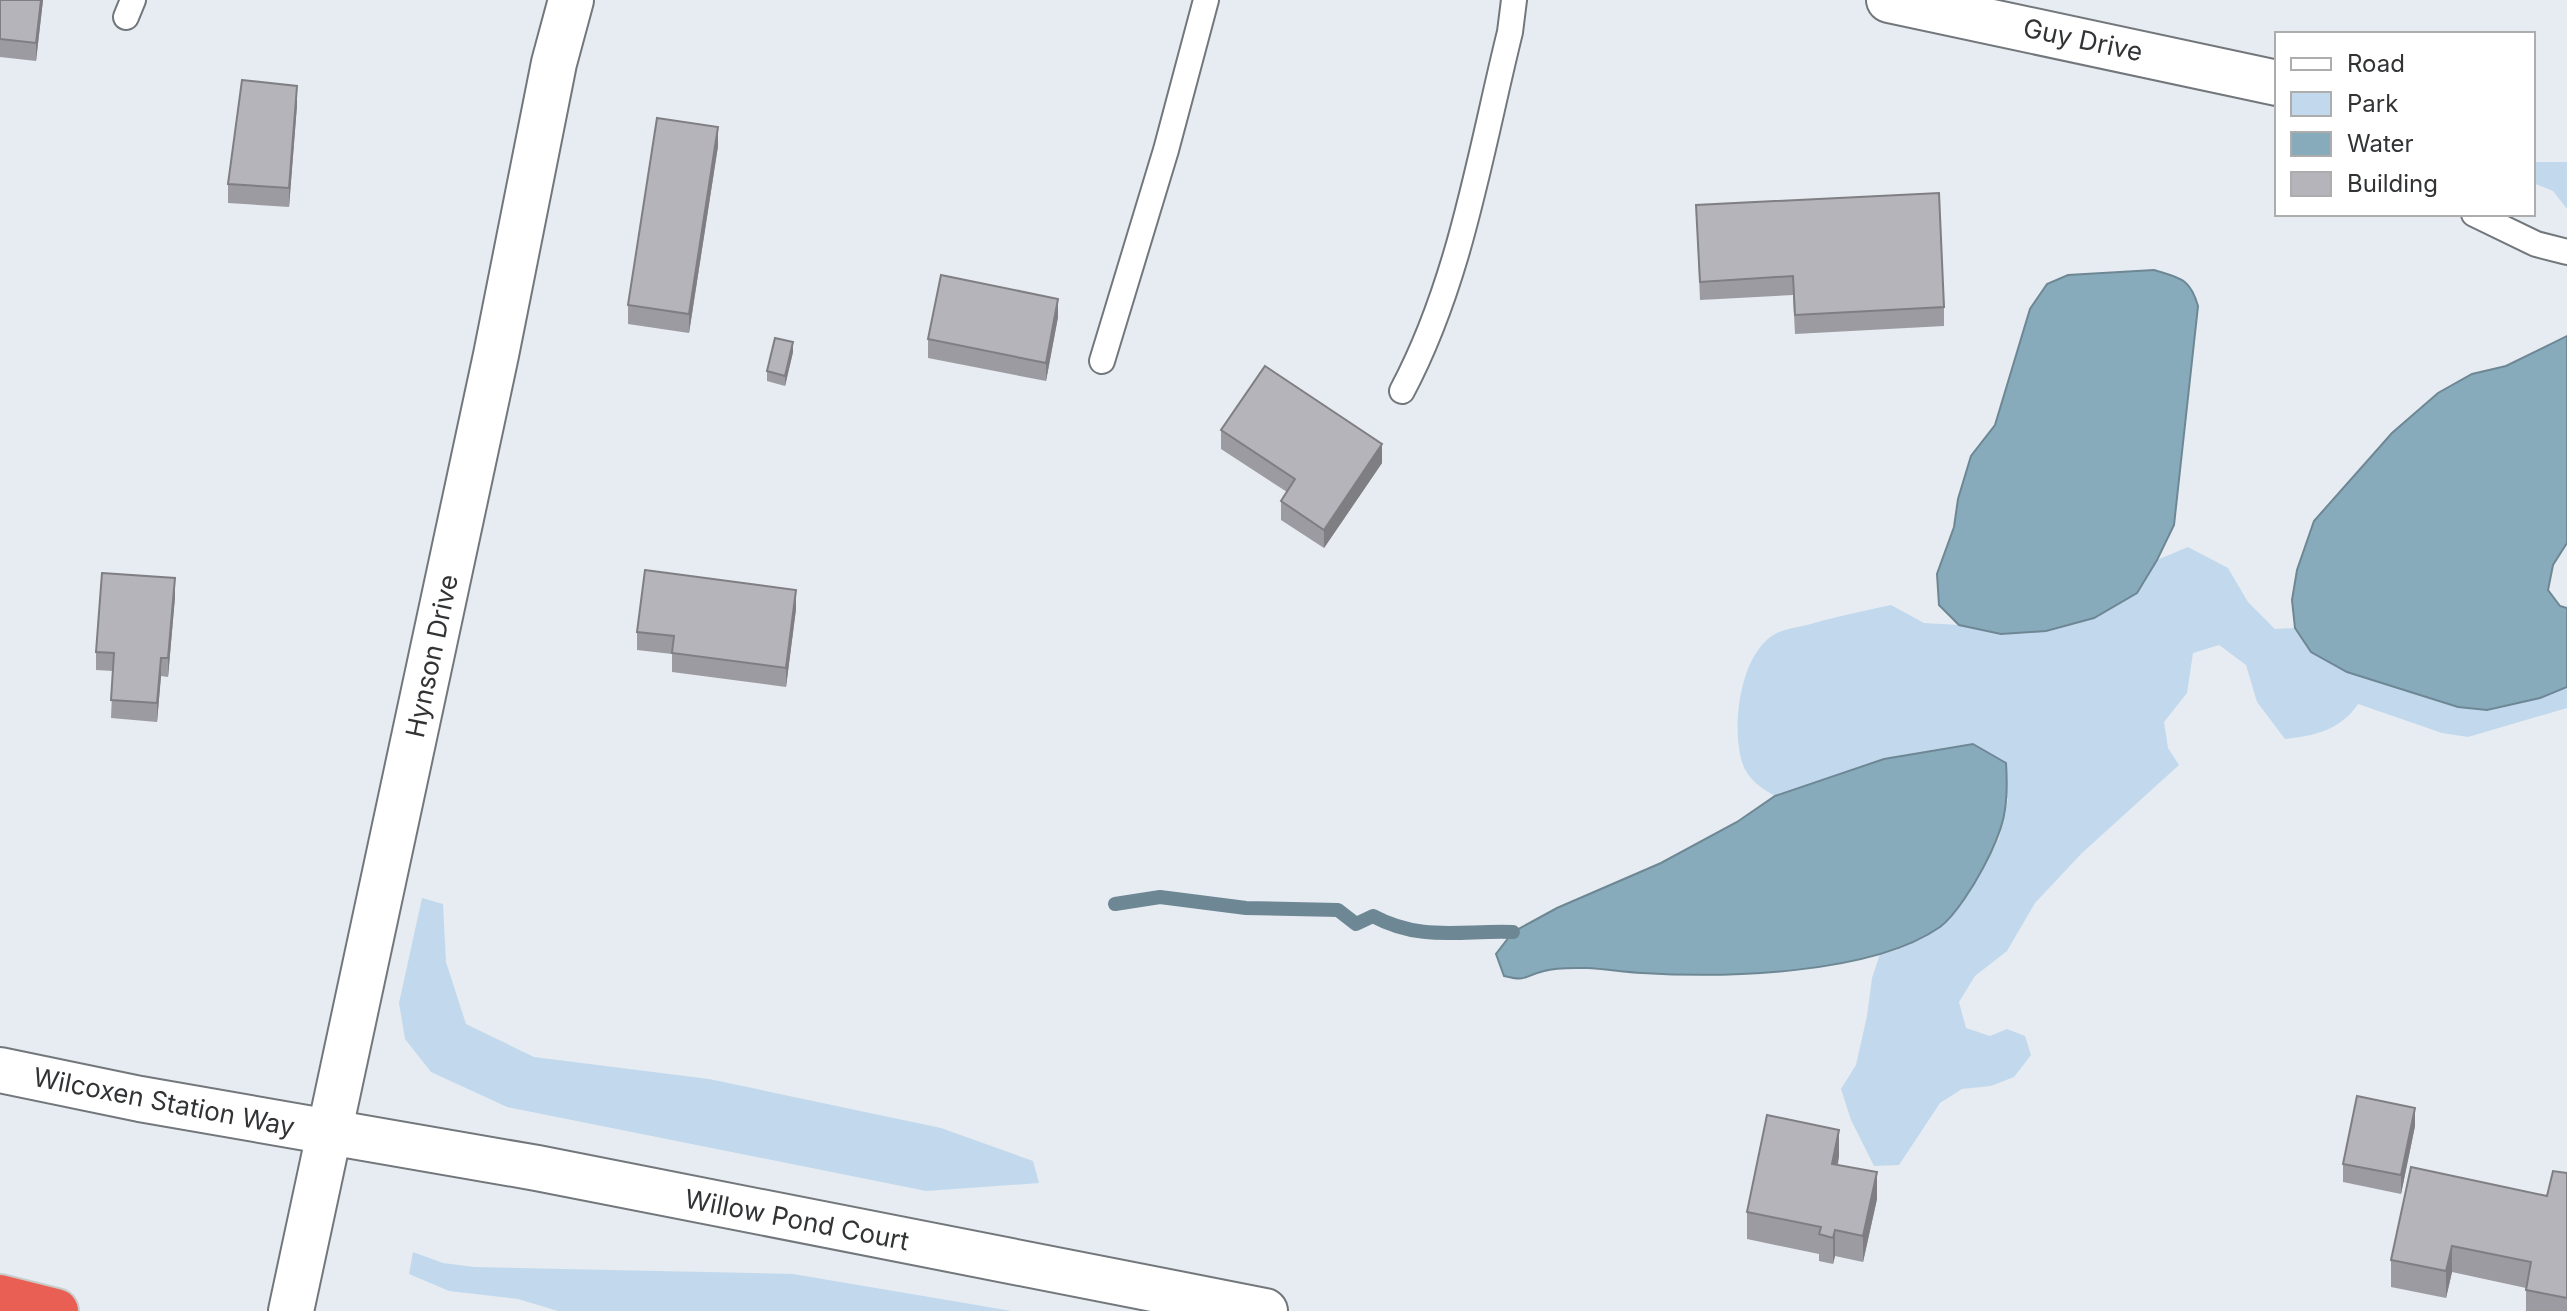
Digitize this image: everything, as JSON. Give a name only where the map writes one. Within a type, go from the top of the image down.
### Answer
[{"type":"highway","points":[[0,1297],[56,1311]]},
{"type":"street","name":"Hynson Drive","points":[[291,1311],[496,355],[554,63],[571,0]]},
{"type":"street","name":"Guy Drive","points":[[1889,0],[2275,83]]},
{"type":"street","name":"Wilcoxen Station Way","points":[[0,1070],[140,1099],[329,1132]]},
{"type":"street","name":"Willow Pond Court","points":[[329,1132],[537,1168],[1265,1311]]},
{"type":"lane","points":[[1102,361],[1166,150],[1206,0]]},
{"type":"lane","points":[[1402,391],[1422,353],[1447,287],[1510,32],[1514,0]]},
{"type":"lane","points":[[2478,216],[2536,244],[2567,252]]},
{"type":"green space","points":[[2535,162],[2567,162],[2567,209],[2553,191],[2535,184]]},
{"type":"green space","points":[[2188,547],[2228,568],[2248,602],[2275,629],[2295,628],[2311,652],[2458,707],[2487,710],[2540,698],[2567,687],[2567,708],[2468,737],[2442,733],[2358,704],[2335,726],[2285,739],[2257,702],[2246,665],[2219,645],[2193,653],[2187,693],[2164,722],[2168,748],[2179,765],[2082,853],[2035,903],[2007,951],[1975,976],[1959,1002],[1966,1028],[1990,1036],[2007,1029],[2025,1036],[2031,1055],[2014,1077],[1991,1086],[1962,1089],[1940,1103],[1899,1165],[1874,1166],[1851,1120],[1841,1089],[1856,1065],[1872,978],[1880,954],[1897,950],[1974,884],[1999,839],[2008,799],[1973,744],[1884,759],[1775,796],[1747,773],[1739,747],[1738,710],[1754,656],[1764,642],[1777,633],[1891,605],[1924,623],[1959,625],[2001,634],[2094,618],[2137,593],[2157,560]]},
{"type":"green space","points":[[422,898],[443,904],[446,962],[466,1024],[534,1057],[709,1079],[941,1128],[1033,1161],[1039,1183],[926,1191],[507,1107],[431,1072],[405,1039],[399,1003]]},
{"type":"green space","points":[[413,1252],[443,1263],[474,1267],[793,1274],[1012,1311],[558,1311],[518,1299],[449,1291],[409,1274]]},
{"type":"water","points":[[2154,270],[2183,280],[2198,306],[2174,525],[2157,560],[2137,593],[2094,618],[2046,631],[2001,634],[1959,625],[1939,605],[1937,574],[1954,527],[1958,499],[1971,456],[1995,425],[2030,309],[2047,284],[2068,275]]},
{"type":"water","points":[[2567,336],[2567,543],[2553,565],[2548,590],[2560,606],[2567,608],[2567,687],[2540,698],[2487,710],[2458,707],[2347,672],[2311,652],[2295,628],[2292,600],[2297,570],[2314,521],[2392,433],[2438,393],[2472,374],[2506,366]]},
{"type":"water","points":[[1973,744],[2006,763],[2006,806],[2000,830],[1983,868],[1958,908],[1940,927],[1911,943],[1876,955],[1796,970],[1713,975],[1571,968],[1549,970],[1522,978],[1504,976],[1496,954],[1513,932],[1557,908],[1661,863],[1737,822],[1775,796],[1884,759]]},
{"type":"building","points":[[0,0],[41,0],[36,43],[0,39]]},
{"type":"building","points":[[242,80],[297,86],[289,188],[228,184]]},
{"type":"building","points":[[657,118],[718,127],[689,314],[628,305]]},
{"type":"building","points":[[1939,193],[1944,307],[1795,315],[1793,276],[1700,282],[1696,205]]},
{"type":"building","points":[[941,275],[1058,299],[1046,363],[928,339]]},
{"type":"building","points":[[775,338],[793,342],[785,376],[767,371]]},
{"type":"building","points":[[1265,366],[1382,444],[1324,530],[1281,501],[1295,479],[1221,430]]},
{"type":"building","points":[[645,570],[796,590],[786,668],[672,653],[674,636],[637,632]]},
{"type":"building","points":[[102,573],[175,578],[168,658],[161,658],[157,703],[111,700],[114,653],[96,652]]},
{"type":"building","points":[[2357,1096],[2415,1108],[2401,1175],[2343,1164]]},
{"type":"building","points":[[1767,1115],[1839,1130],[1832,1164],[1877,1172],[1863,1236],[1835,1230],[1833,1238],[1819,1234],[1821,1227],[1747,1212]]},
{"type":"building","points":[[2411,1167],[2547,1196],[2553,1171],[2567,1173],[2567,1298],[2526,1290],[2531,1262],[2452,1246],[2446,1271],[2391,1260]]},
{"type":"waterway","points":[[1115,904],[1160,897],[1246,908],[1338,910],[1356,924],[1373,916],[1425,932],[1513,932]]}]
